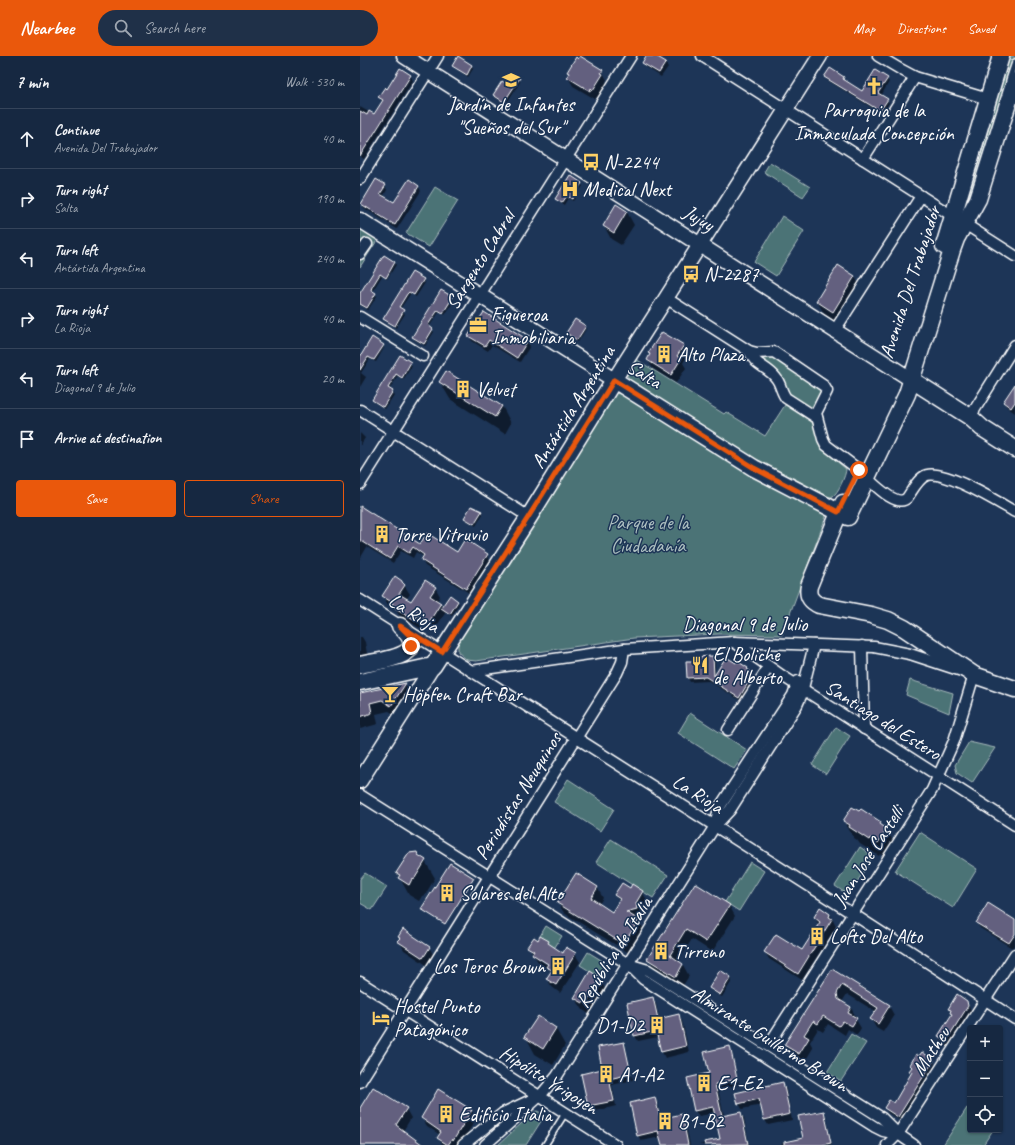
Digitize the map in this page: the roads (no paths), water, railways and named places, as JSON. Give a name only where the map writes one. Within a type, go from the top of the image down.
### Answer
[{"type":"main road","name":"Avenida Del Trabajador","points":[[974,675],[896,623],[879,617],[819,605],[812,601],[808,593],[809,586],[863,474],[890,406],[907,376],[956,239],[988,99],[1001,56]]},
{"type":"main road","name":"Avenida Del Trabajador","points":[[959,221],[974,207],[981,190],[1011,109],[1015,81]]},
{"type":"main road","name":"Jujuy","points":[[907,376],[970,417],[982,428],[1015,449]]},
{"type":"main road","name":"Salta","points":[[614,380],[754,468],[843,515]]},
{"type":"main road","name":"Antártida Argentina","points":[[433,666],[614,380]]},
{"type":"main road","name":"Jujuy","points":[[970,417],[982,418],[1015,438]]},
{"type":"main road","points":[[360,682],[399,665],[408,652],[411,643],[408,633],[400,626]]},
{"type":"main road","points":[[360,665],[433,666]]},
{"type":"main road","name":"Diagonal 9 de Julio","points":[[974,675],[1015,689]]},
{"type":"street","name":"Jujuy","points":[[404,56],[907,376]]},
{"type":"street","points":[[360,179],[438,56]]},
{"type":"street","name":"Sargento Cabral","points":[[360,484],[631,56]]},
{"type":"street","points":[[702,56],[959,221],[1014,254]]},
{"type":"street","name":"Antártida Argentina","points":[[614,380],[820,56]]},
{"type":"street","points":[[878,56],[915,77],[988,99]]},
{"type":"street","points":[[863,159],[915,77]]},
{"type":"street","points":[[835,330],[921,196]]},
{"type":"street","name":"Salta","points":[[360,220],[614,380]]},
{"type":"street","points":[[360,254],[367,244]]},
{"type":"street","points":[[666,298],[749,351],[757,353],[774,352],[826,388],[826,394],[817,409],[817,418],[826,445],[891,498],[900,502],[904,501],[922,478],[933,474],[978,491],[1015,512]]},
{"type":"street","points":[[360,317],[423,356]]},
{"type":"street","points":[[970,417],[1015,345]]},
{"type":"street","points":[[749,351],[755,361],[775,377],[783,395],[786,398],[817,418]]},
{"type":"street","points":[[360,410],[529,516]]},
{"type":"street","name":"La Rioja","points":[[360,600],[1015,1019]]},
{"type":"street","name":"Diagonal 9 de Julio","points":[[471,671],[624,649],[734,642],[862,646],[880,648],[904,653],[974,675]]},
{"type":"street","name":"Santiago del Estero","points":[[734,642],[768,668],[799,688],[938,776],[1013,820]]},
{"type":"street","name":"República de Italia","points":[[485,1145],[540,1096],[557,1076],[714,826],[727,814],[734,804],[797,705],[799,688],[811,645]]},
{"type":"street","points":[[862,646],[864,728]]},
{"type":"street","name":"Periodistas Neuquinos","points":[[360,1082],[620,668],[624,649]]},
{"type":"street","points":[[360,674],[399,665]]},
{"type":"street","name":"Antártida Argentina","points":[[360,780],[433,666]]},
{"type":"street","points":[[728,730],[768,668]]},
{"type":"street","name":"Juan José Castelli","points":[[768,1046],[927,797],[954,741],[974,675]]},
{"type":"street","name":"Almirante Guillermo Brown","points":[[360,795],[628,964],[643,979],[875,1127],[883,1131],[898,1134]]},
{"type":"street","name":"Matheu","points":[[887,1145],[898,1134],[1015,954]]},
{"type":"street","name":"Almirante Guillermo Brown","points":[[628,964],[648,970],[882,1118],[898,1134],[914,1145]]},
{"type":"street","name":"Hipólito Yrigoyen","points":[[360,982],[616,1145]]},
{"type":"street","name":"República de Italia","points":[[463,1145],[503,1113],[540,1096]]},
{"type":"lane","points":[[959,221],[1015,62]]},
{"type":"lane","points":[[959,221],[969,183]]},
{"type":"lane","points":[[546,1145],[566,1112]]},
{"type":"place","name":"Jardín de Infantes \"Sueños del Sur\"","points":[[511,80]]},
{"type":"place","name":"Parroquia de la Inmaculada Concepción","points":[[874,86]]},
{"type":"place","name":"N-2244","points":[[591,162]]},
{"type":"place","name":"Medical Next","points":[[570,189]]},
{"type":"place","name":"N-2287","points":[[691,274]]},
{"type":"place","name":"Figueroa Inmobiliaria","points":[[478,325]]},
{"type":"place","name":"Alto Plaza","points":[[664,354]]},
{"type":"place","name":"Velvet","points":[[463,389]]},
{"type":"place","name":"Torre Vitruvio","points":[[382,534]]},
{"type":"place","name":"El Boliche de Alberto","points":[[700,665]]},
{"type":"place","name":"Höpfen Craft Bar","points":[[390,694]]},
{"type":"place","name":"Solares del Alto","points":[[447,893]]},
{"type":"place","name":"Lofts Del Alto","points":[[817,936]]},
{"type":"place","name":"Tirreno","points":[[661,951]]},
{"type":"place","name":"Los Teros Brown","points":[[558,966]]},
{"type":"place","name":"Hostel Punto Patagónico","points":[[381,1018]]},
{"type":"place","name":"D1-D2","points":[[657,1025]]},
{"type":"place","name":"A1-A2","points":[[606,1074]]},
{"type":"place","name":"E1-E2","points":[[704,1083]]},
{"type":"place","name":"Edificio Italia","points":[[446,1114]]},
{"type":"place","name":"B1-B2","points":[[665,1121]]},
{"type":"park label","name":"Parque de la Ciudadanía","points":[[648,534]]}]
